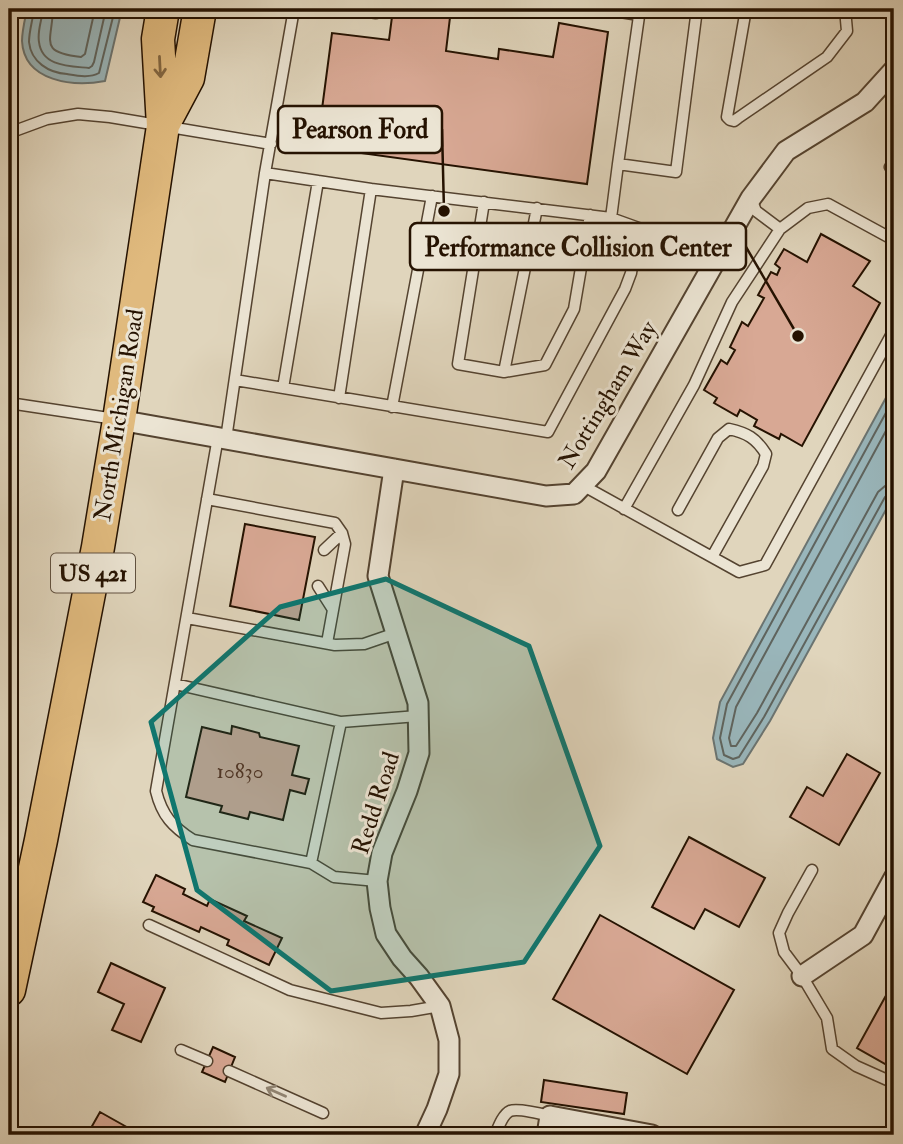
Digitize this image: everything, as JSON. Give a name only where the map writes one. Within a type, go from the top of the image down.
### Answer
[{"type":"main road","name":"North Michigan Road","points":[[9,990],[80,640],[120,420],[163,126],[158,39],[163,9]]},
{"type":"main road","name":"North Michigan Road","points":[[163,126],[188,78],[200,9]]},
{"type":"street","name":"Nottingham Way","points":[[120,420],[547,496],[574,494],[596,471],[751,198],[786,151],[865,102],[894,69]]},
{"type":"street","name":"Redd Road","points":[[394,469],[378,576],[418,703],[419,753],[382,853],[377,881],[386,934],[440,1006],[449,1040],[449,1074],[425,1135]]},
{"type":"street","points":[[802,976],[863,935],[894,878]]},
{"type":"street","points":[[549,1125],[652,1135]]},
{"type":"lane","points":[[293,9],[265,173],[235,380],[207,499],[156,792],[168,819],[179,831],[193,840],[311,863],[334,877],[377,881]]},
{"type":"lane","points":[[347,9],[376,13]]},
{"type":"lane","points":[[603,9],[640,12],[611,218]]},
{"type":"lane","points":[[618,164],[676,172],[697,9]]},
{"type":"lane","points":[[746,9],[727,117],[734,121],[827,57],[847,31],[845,9]]},
{"type":"lane","points":[[9,134],[47,119],[78,114],[271,144]]},
{"type":"lane","points":[[894,162],[890,167],[894,173]]},
{"type":"lane","points":[[265,173],[611,218],[677,244],[714,264]]},
{"type":"lane","points":[[283,388],[318,181]]},
{"type":"lane","points":[[339,398],[371,188]]},
{"type":"lane","points":[[393,407],[432,196]]},
{"type":"lane","points":[[751,198],[756,211],[780,229]]},
{"type":"lane","points":[[484,202],[458,364],[504,372],[545,365],[574,309],[590,215]]},
{"type":"lane","points":[[624,509],[694,385],[732,302],[780,229],[808,208],[828,204],[894,240]]},
{"type":"lane","points":[[504,372],[537,208]]},
{"type":"lane","points":[[235,380],[548,432],[625,289],[631,273],[638,229]]},
{"type":"lane","points":[[582,485],[739,572],[765,565],[894,330]]},
{"type":"lane","points":[[9,403],[120,420]]},
{"type":"lane","points":[[678,510],[718,438],[729,429],[758,441],[766,454],[762,466],[712,557]]},
{"type":"lane","points":[[207,499],[335,523],[345,544],[327,643]]},
{"type":"lane","points":[[324,550],[342,533]]},
{"type":"lane","points":[[318,586],[332,608]]},
{"type":"lane","points":[[187,618],[335,645],[364,645],[396,633]]},
{"type":"lane","points":[[175,684],[341,722],[418,716]]},
{"type":"lane","points":[[311,863],[341,722]]},
{"type":"lane","points":[[812,870],[779,933],[784,952],[827,1018],[832,1049],[856,1066],[894,1083]]},
{"type":"lane","points":[[149,925],[290,990],[381,1013],[440,1006]]},
{"type":"lane","points":[[181,1050],[207,1061]]},
{"type":"lane","points":[[229,1071],[323,1113]]},
{"type":"lane","points":[[495,1135],[510,1111],[517,1110],[549,1125]]},
{"type":"highlighted area","points":[[386,579],[529,646],[600,846],[524,962],[331,991],[197,890],[151,722],[280,607]]},
{"type":"water","points":[[27,9],[122,9],[105,81],[66,82],[53,79],[31,65],[25,55],[22,41]]},
{"type":"water","points":[[894,383],[894,495],[770,721],[743,764],[733,767],[717,759],[713,738],[720,702]]},
{"type":"building","points":[[393,9],[451,9],[446,51],[498,59],[499,49],[553,57],[559,23],[608,32],[587,184],[317,147],[332,33],[389,40]]},
{"type":"building","points":[[821,234],[870,261],[853,286],[880,303],[802,446],[781,434],[779,439],[754,426],[757,420],[740,410],[737,416],[714,403],[717,398],[704,390],[721,360],[727,364],[735,350],[730,347],[742,322],[748,326],[764,298],[758,295],[771,272],[777,275],[780,268],[775,264],[784,249],[807,262]]},
{"type":"building","points":[[245,524],[315,537],[299,620],[230,606]]},
{"type":"building","points":[[232,726],[259,733],[260,737],[299,746],[292,775],[309,779],[305,794],[290,790],[283,820],[250,812],[248,819],[220,812],[222,806],[186,797],[202,727],[231,734]]},
{"type":"building","points":[[847,754],[880,773],[839,845],[790,817],[807,787],[823,796]]},
{"type":"building","points":[[689,837],[765,878],[739,927],[705,909],[694,929],[652,907]]},
{"type":"building","points":[[156,875],[185,889],[183,894],[207,906],[210,899],[247,916],[244,921],[282,938],[269,965],[227,945],[229,940],[201,927],[199,932],[152,911],[154,907],[143,902]]},
{"type":"building","points":[[600,915],[734,990],[687,1074],[553,999]]},
{"type":"building","points":[[111,963],[165,988],[141,1042],[112,1030],[124,1004],[98,992]]},
{"type":"building","points":[[894,981],[894,1069],[857,1048]]},
{"type":"building","points":[[213,1047],[235,1057],[225,1082],[202,1072]]},
{"type":"building","points":[[544,1080],[627,1093],[624,1114],[541,1102]]},
{"type":"building","points":[[100,1112],[141,1135],[87,1135]]},
{"type":"building","points":[[145,1129],[156,1135],[141,1135]]},
{"type":"place","name":"Pearson Ford","points":[[444,211]]},
{"type":"place","name":"Performance Collision Center","points":[[798,336]]}]
